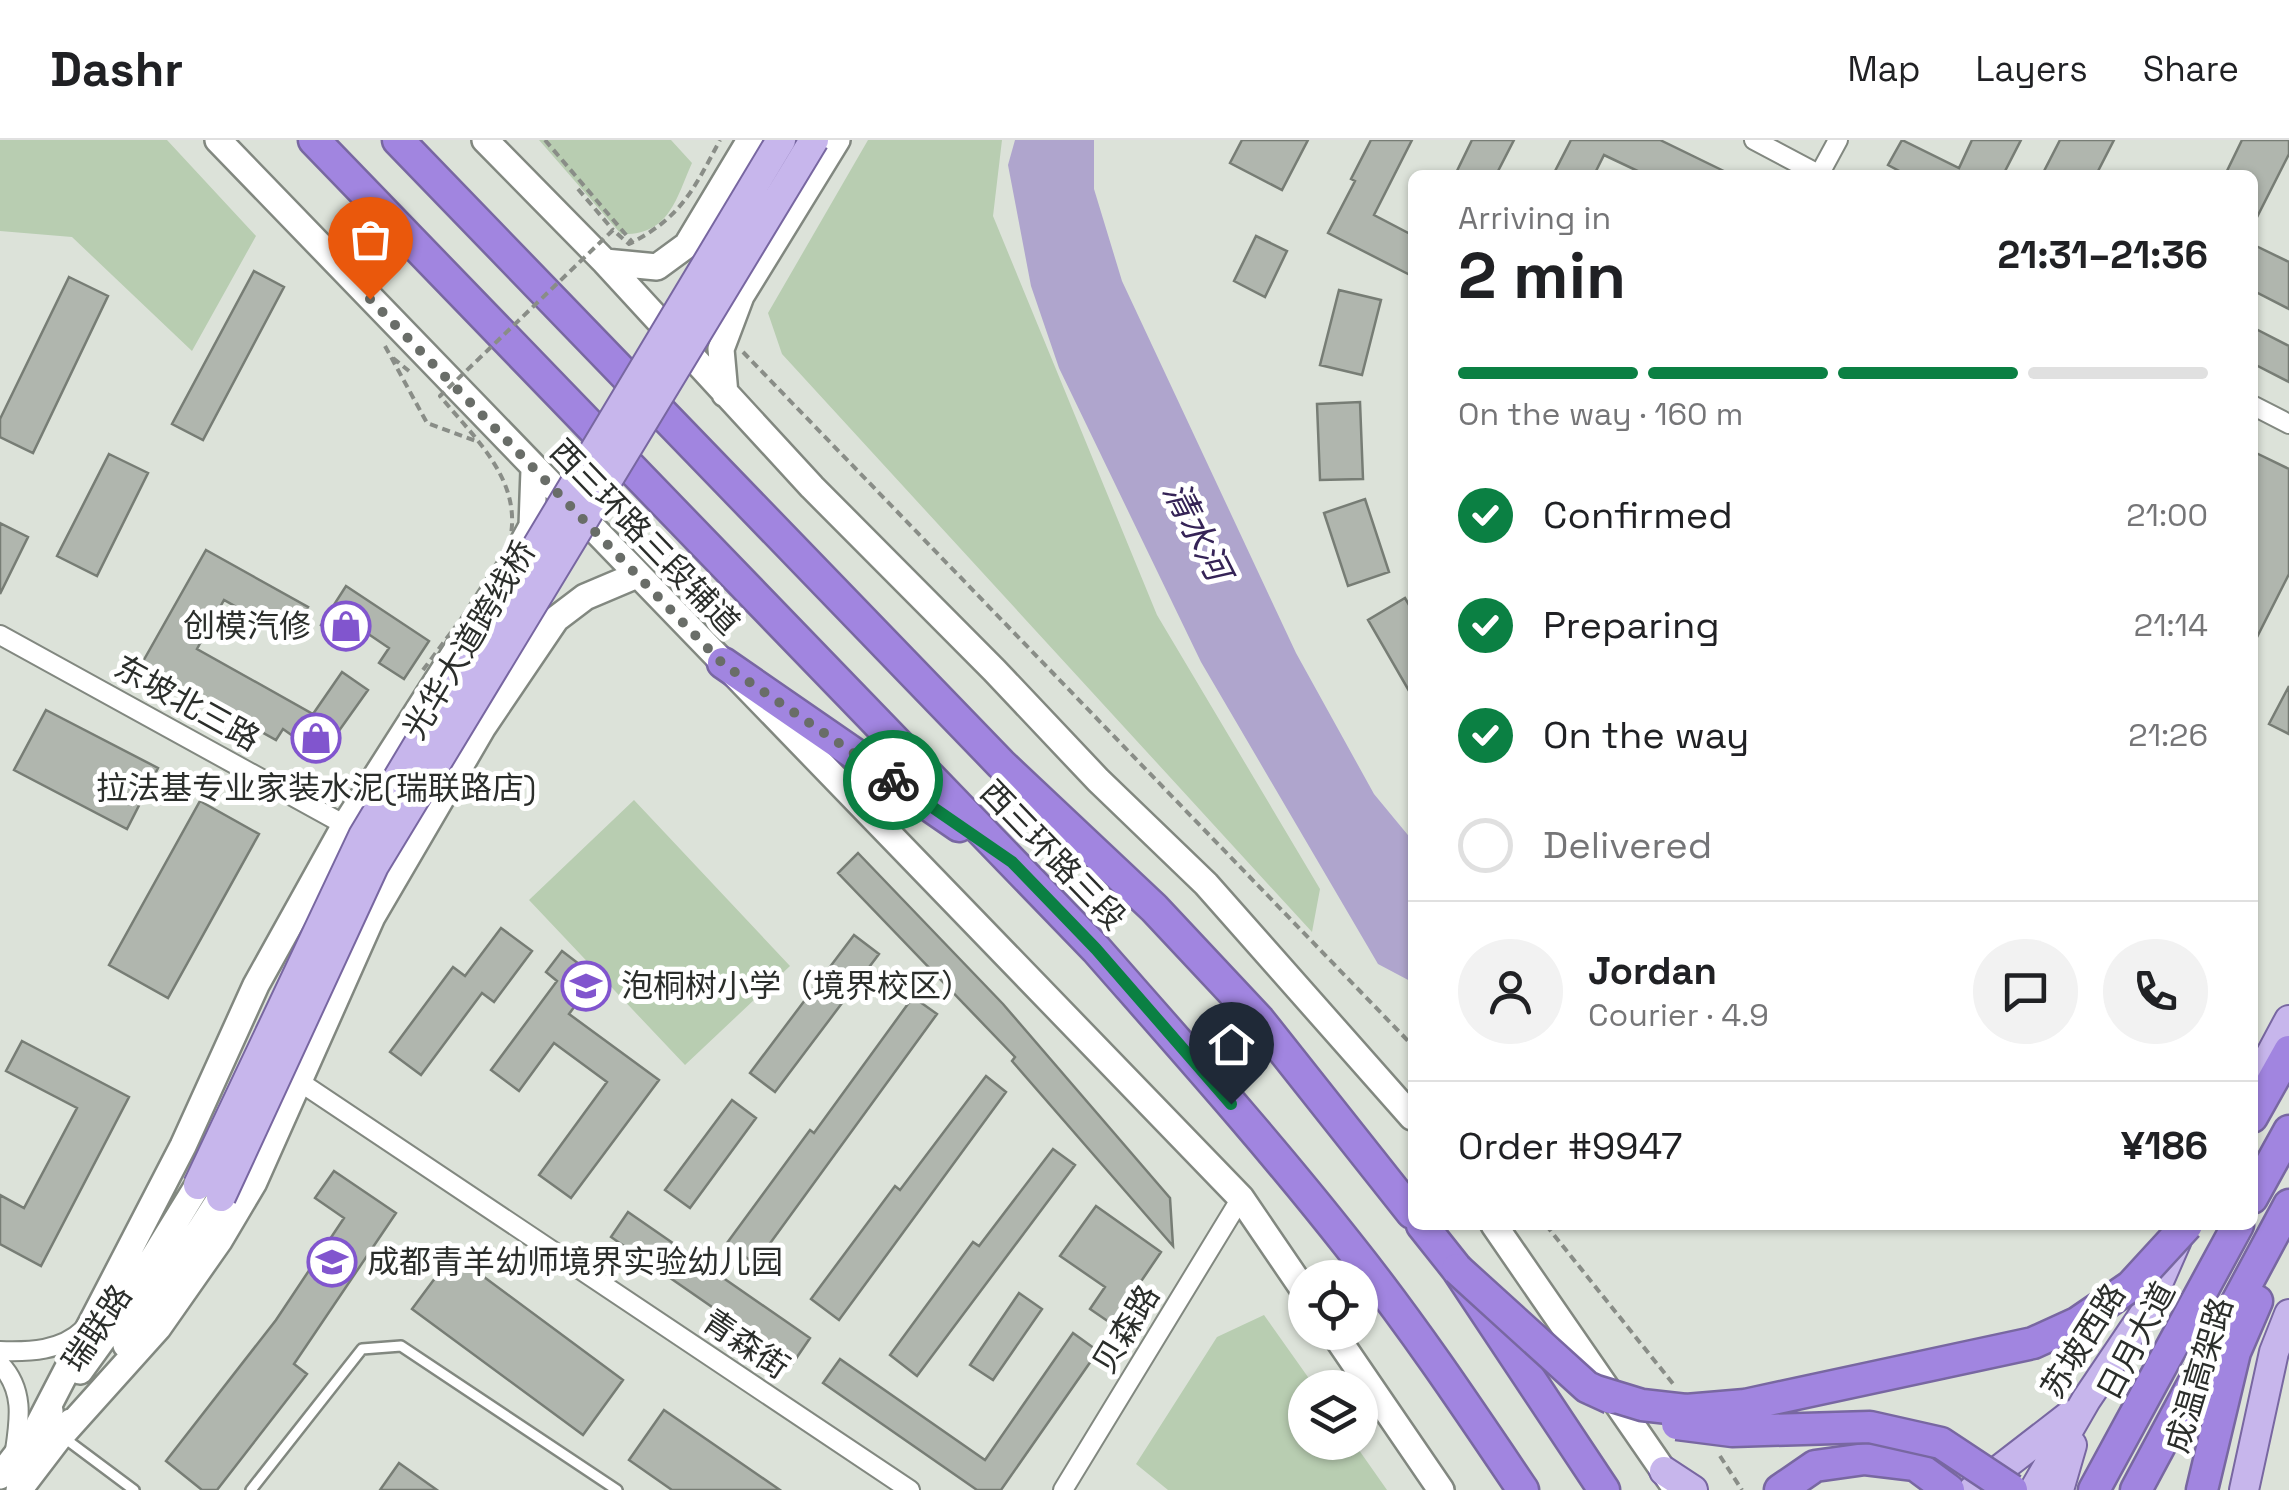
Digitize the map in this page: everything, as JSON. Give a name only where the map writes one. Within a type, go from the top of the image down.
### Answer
[{"type":"highway","name":"西三环路三段","points":[[314,140],[1096,949],[1208,1075],[1350,1246],[1523,1490]]},
{"type":"highway","name":"西三环路三段","points":[[401,140],[1001,764],[1154,908],[1259,1020],[1408,1208]]},
{"type":"highway","points":[[723,664],[1012,862]]},
{"type":"highway","points":[[2258,1106],[2289,1051]]},
{"type":"highway","points":[[2258,1187],[2289,1131]]},
{"type":"highway","points":[[2136,1490],[2289,1206]]},
{"type":"highway","name":"成温高架路","points":[[2202,1490],[2235,1352],[2289,1225]]},
{"type":"highway","points":[[1426,1230],[1457,1269],[1604,1490]]},
{"type":"highway","points":[[1593,1390],[1642,1405],[1686,1410],[1745,1405],[2033,1343],[2077,1323],[2130,1286],[2180,1230]]},
{"type":"highway","name":"日月大道","points":[[2094,1490],[2235,1230]]},
{"type":"highway","points":[[1457,1269],[1593,1390],[1660,1422],[1732,1431],[1870,1427],[1941,1442],[2012,1490]]},
{"type":"highway","points":[[1440,1368],[1500,1490]]},
{"type":"highway","points":[[1780,1490],[1815,1466],[1866,1458],[1915,1465],[1950,1490]]},
{"type":"main road","name":"西三环路三段辅道","points":[[218,140],[1241,1198],[1288,1267]]},
{"type":"main road","points":[[485,140],[1098,780],[1206,884],[1408,1112]]},
{"type":"main road","points":[[606,262],[657,268],[686,245],[750,140]]},
{"type":"main road","name":"光华大道跨线桥","points":[[210,1191],[362,836],[781,140]]},
{"type":"main road","name":"光华大道跨线桥","points":[[210,1191],[374,866],[814,140]]},
{"type":"main road","points":[[725,394],[721,349],[741,296],[837,140]]},
{"type":"main road","points":[[50,1430],[91,1323],[183,1146],[256,985],[346,824],[532,526],[534,470]]},
{"type":"main road","points":[[506,562],[556,619]]},
{"type":"main road","points":[[50,1430],[158,1328],[219,1241],[254,1182],[372,917],[484,727],[556,619],[585,597],[637,575]]},
{"type":"main road","points":[[2258,1077],[2289,1020]]},
{"type":"main road","name":"瑞联路","points":[[7,1467],[50,1430],[118,1357],[210,1191]]},
{"type":"main road","points":[[1497,1230],[1670,1481],[1693,1490]]},
{"type":"main road","name":"苏坡西路","points":[[2034,1490],[2086,1400],[2146,1311],[2183,1230]]},
{"type":"main road","points":[[2244,1490],[2274,1352],[2289,1314]]},
{"type":"main road","points":[[1345,1350],[1441,1490]]},
{"type":"main road","points":[[1972,1490],[2086,1400]]},
{"type":"main road","points":[[2059,1490],[2086,1400]]},
{"type":"main road","name":"瑞联路","points":[[19,1490],[50,1430]]},
{"type":"street","points":[[1754,140],[1811,170]]},
{"type":"street","points":[[1823,170],[1838,140]]},
{"type":"street","points":[[2258,407],[2289,424]]},
{"type":"street","name":"东坡北三路","points":[[0,635],[346,824]]},
{"type":"street","name":"青森街","points":[[300,1082],[910,1490]]},
{"type":"street","name":"贝森路","points":[[1063,1490],[1241,1198]]},
{"type":"street","points":[[0,1351],[41,1350],[70,1342],[91,1323]]},
{"type":"street","points":[[0,1364],[18,1390],[20,1413],[7,1467]]},
{"type":"lane","points":[[252,1490],[362,1349],[401,1346],[617,1490]]},
{"type":"lane","points":[[50,1430],[134,1490]]},
{"type":"path","points":[[545,140],[657,268]]},
{"type":"path","points":[[578,189],[629,244],[653,232],[686,203],[720,140]]},
{"type":"path","points":[[506,562],[513,517],[508,488],[498,466],[440,396],[613,230]]},
{"type":"path","points":[[726,335],[1408,1041]]},
{"type":"path","points":[[423,670],[478,596]]},
{"type":"path","points":[[1550,1230],[1678,1391]]},
{"type":"path","points":[[1721,1457],[1742,1490]]},
{"type":"green space","points":[[0,140],[167,140],[256,236],[192,351],[72,237],[0,231]]},
{"type":"green space","points":[[539,140],[671,140],[692,163],[675,202],[660,222],[637,233],[621,234]]},
{"type":"green space","points":[[868,140],[1002,140],[993,216],[1157,615],[1320,889],[1312,932],[782,354],[768,313]]},
{"type":"green space","points":[[634,800],[790,966],[685,1065],[529,900]]},
{"type":"green space","points":[[1264,1315],[1303,1370],[1288,1370],[1288,1460],[1366,1460],[1387,1490],[1168,1490],[1136,1464],[1217,1337]]},
{"type":"water","name":"清水河","points":[[1015,140],[1094,140],[1094,189],[1122,281],[1296,653],[1374,794],[1408,835],[1408,980],[1378,964],[1201,662],[1059,368],[1031,286],[1008,165]]},
{"type":"pier","points":[[2289,1036],[2289,1163],[2258,1166],[2258,1041]]},
{"type":"building","points":[[1242,140],[1308,140],[1282,190],[1230,163]]},
{"type":"building","points":[[1371,140],[1412,140],[1374,215],[1408,233],[1408,274],[1328,233],[1355,181],[1351,179]]},
{"type":"building","points":[[1472,140],[1514,140],[1499,170],[1457,170]]},
{"type":"building","points":[[1571,140],[1660,140],[1722,170],[1636,170],[1604,155],[1596,170],[1556,170]]},
{"type":"building","points":[[1902,140],[1959,168],[1972,140],[2021,140],[2006,170],[1898,170],[1888,165]]},
{"type":"building","points":[[2060,140],[2114,140],[2099,170],[2045,170]]},
{"type":"building","points":[[2242,140],[2289,140],[2289,154],[2258,215],[2258,170],[2227,170]]},
{"type":"building","points":[[1256,236],[1287,251],[1265,297],[1234,281]]},
{"type":"building","points":[[2258,247],[2289,262],[2289,309],[2258,293]]},
{"type":"building","points":[[254,271],[284,287],[203,440],[172,424]]},
{"type":"building","points":[[69,277],[108,296],[33,453],[0,437],[0,419]]},
{"type":"building","points":[[1339,290],[1381,300],[1362,375],[1320,365]]},
{"type":"building","points":[[2258,330],[2289,346],[2289,382],[2258,366]]},
{"type":"building","points":[[1360,402],[1363,479],[1320,480],[1317,404]]},
{"type":"building","points":[[109,454],[148,473],[97,576],[57,556]]},
{"type":"building","points":[[2258,454],[2289,469],[2289,574],[2258,635]]},
{"type":"building","points":[[1365,499],[1389,572],[1348,586],[1324,513]]},
{"type":"building","points":[[0,523],[28,537],[0,594]]},
{"type":"building","points":[[206,550],[308,607],[288,636],[224,600],[197,649],[313,714],[342,672],[368,690],[321,756],[283,729],[276,740],[141,665]]},
{"type":"building","points":[[346,586],[429,641],[404,679],[379,663],[389,648],[358,627],[348,642],[321,625]]},
{"type":"building","points":[[1405,598],[1408,603],[1408,689],[1368,620]]},
{"type":"building","points":[[2289,686],[2289,734],[2269,724]]},
{"type":"building","points":[[46,710],[158,768],[127,829],[14,770]]},
{"type":"building","points":[[200,801],[259,834],[168,998],[109,965]]},
{"type":"building","points":[[858,853],[1003,1004],[1170,1198],[1173,1246],[1012,1061],[1015,1057],[838,873]]},
{"type":"building","points":[[501,928],[532,951],[494,1002],[482,993],[421,1075],[390,1052],[453,967],[465,976]]},
{"type":"building","points":[[854,935],[879,954],[775,1092],[750,1073]]},
{"type":"building","points":[[562,951],[596,977],[569,1014],[659,1080],[571,1198],[539,1175],[607,1082],[554,1043],[519,1091],[491,1070],[557,981],[546,972]]},
{"type":"building","points":[[913,997],[937,1014],[755,1264],[727,1243],[810,1130],[814,1133]]},
{"type":"building","points":[[22,1041],[129,1097],[41,1266],[0,1244],[0,1195],[24,1208],[77,1108],[6,1071]]},
{"type":"building","points":[[986,1076],[1006,1092],[839,1320],[811,1299],[895,1186],[900,1190]]},
{"type":"building","points":[[732,1100],[756,1118],[690,1208],[665,1190]]},
{"type":"building","points":[[1053,1149],[1075,1165],[917,1376],[890,1355],[973,1242],[979,1246]]},
{"type":"building","points":[[334,1171],[396,1213],[294,1364],[307,1374],[217,1490],[202,1490],[166,1461],[276,1320],[344,1218],[315,1198]]},
{"type":"building","points":[[1096,1206],[1161,1252],[1112,1324],[1090,1309],[1105,1287],[1060,1256]]},
{"type":"building","points":[[628,1212],[810,1338],[793,1363],[611,1237]]},
{"type":"building","points":[[453,1254],[623,1380],[583,1435],[412,1309]]},
{"type":"building","points":[[1019,1293],[1042,1309],[993,1380],[970,1365]]},
{"type":"building","points":[[1073,1333],[1098,1351],[1001,1490],[977,1490],[823,1383],[840,1359],[985,1460]]},
{"type":"building","points":[[664,1410],[780,1490],[672,1490],[629,1460]]},
{"type":"building","points":[[399,1463],[437,1490],[380,1490]]},
{"type":"way so far","points":[[370,299],[723,664],[893,780]]},
{"type":"place","name":"创模汽修","points":[[346,626]]},
{"type":"place","name":"拉法基专业家装水泥(瑞联路店)","points":[[316,738]]},
{"type":"place","name":"泡桐树小学（境界校区）","points":[[586,986]]},
{"type":"place","name":"成都青羊幼师境界实验幼儿园","points":[[332,1262]]},
{"type":"route","points":[[893,780],[1012,862],[1096,949],[1231,1104]]}]
